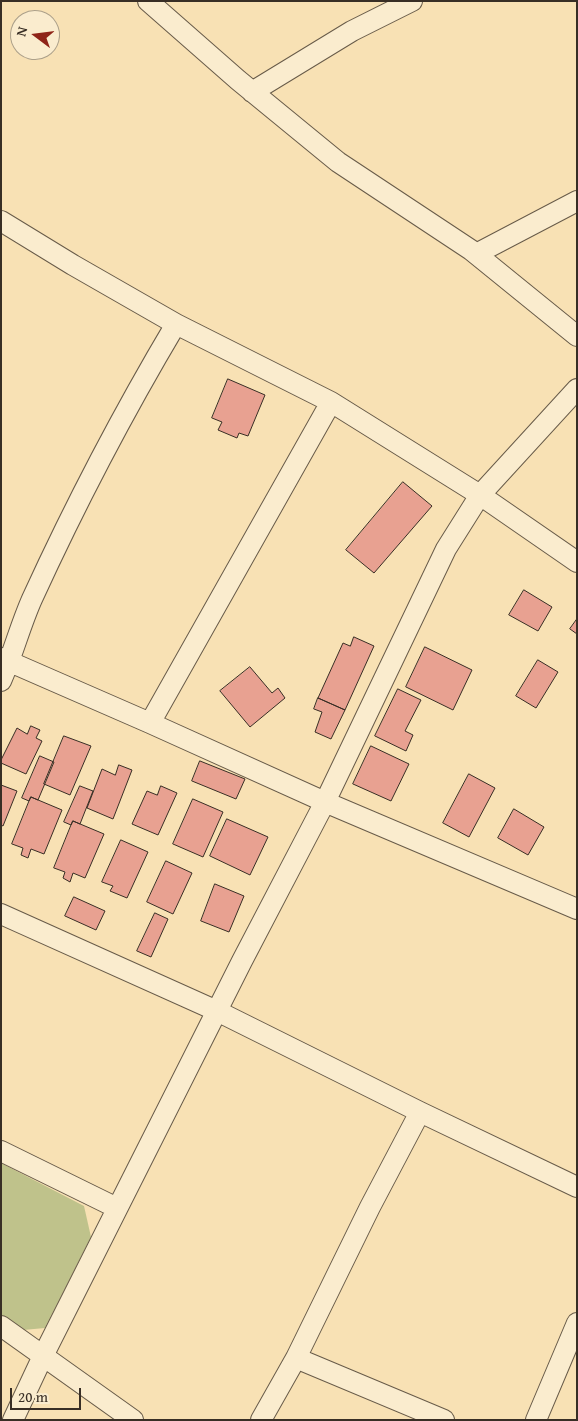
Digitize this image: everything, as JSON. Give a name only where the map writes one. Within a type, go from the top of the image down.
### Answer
[{"type":"street","points":[[148,1],[252,92],[338,162],[476,254],[577,336]]},
{"type":"street","points":[[252,92],[352,32],[412,1]]},
{"type":"street","points":[[476,254],[577,201]]},
{"type":"street","points":[[1,220],[73,265],[176,324],[331,402],[480,495],[577,562]]},
{"type":"street","points":[[1,681],[5,660],[85,489],[140,384],[176,324]]},
{"type":"street","points":[[13,1420],[117,1208],[325,802],[446,549],[480,495],[577,388]]},
{"type":"street","points":[[150,723],[331,402]]},
{"type":"street","points":[[5,660],[325,802],[577,909]]},
{"type":"street","points":[[1,914],[217,1011],[420,1112],[577,1187]]},
{"type":"street","points":[[261,1420],[296,1358],[370,1207],[420,1112]]},
{"type":"street","points":[[1,1151],[117,1208]]},
{"type":"street","points":[[536,1420],[577,1323]]},
{"type":"street","points":[[1,1326],[133,1420]]},
{"type":"street","points":[[296,1358],[444,1420]]},
{"type":"green space","points":[[1,1163],[84,1206],[91,1237],[45,1328],[23,1330],[1,1315]]},
{"type":"building","points":[[228,379],[265,395],[248,436],[239,433],[237,438],[218,430],[222,422],[212,418]]},
{"type":"building","points":[[403,482],[432,506],[374,573],[346,550]]},
{"type":"building","points":[[524,590],[552,607],[538,631],[509,615]]},
{"type":"building","points":[[577,619],[577,634],[570,629]]},
{"type":"building","points":[[354,637],[374,646],[345,710],[318,698],[343,643],[350,646]]},
{"type":"building","points":[[425,647],[472,670],[453,710],[406,687]]},
{"type":"building","points":[[538,660],[558,672],[536,708],[516,696]]},
{"type":"building","points":[[250,667],[272,693],[278,688],[285,698],[250,727],[220,691]]},
{"type":"building","points":[[398,689],[421,700],[405,731],[413,735],[406,751],[375,736]]},
{"type":"building","points":[[318,698],[345,710],[331,739],[315,732],[322,712],[314,709]]},
{"type":"building","points":[[31,726],[40,730],[36,738],[42,741],[26,774],[1,763],[1,760],[17,728],[27,734]]},
{"type":"building","points":[[64,736],[91,746],[70,795],[44,784]]},
{"type":"building","points":[[371,746],[409,764],[391,801],[353,784]]},
{"type":"building","points":[[40,756],[54,762],[38,800],[31,797],[29,801],[22,798]]},
{"type":"building","points":[[200,761],[245,779],[236,799],[192,781]]},
{"type":"building","points":[[119,765],[132,770],[113,819],[87,808],[102,769],[115,775]]},
{"type":"building","points":[[469,774],[495,788],[469,837],[443,823]]},
{"type":"building","points":[[1,785],[17,791],[3,826],[1,825]]},
{"type":"building","points":[[80,786],[93,791],[80,824],[73,821],[71,825],[64,822]]},
{"type":"building","points":[[161,786],[177,793],[158,835],[132,824],[147,791],[157,795]]},
{"type":"building","points":[[31,797],[62,810],[44,854],[31,849],[28,858],[21,855],[23,848],[12,844]]},
{"type":"building","points":[[193,799],[223,812],[203,857],[173,844]]},
{"type":"building","points":[[514,809],[544,827],[528,855],[498,838]]},
{"type":"building","points":[[227,819],[268,837],[250,875],[210,856]]},
{"type":"building","points":[[73,821],[104,834],[85,878],[73,873],[70,882],[63,878],[65,872],[54,868]]},
{"type":"building","points":[[121,840],[148,852],[127,898],[110,891],[113,886],[102,882]]},
{"type":"building","points":[[166,861],[192,873],[173,914],[147,902]]},
{"type":"building","points":[[215,884],[244,896],[229,932],[201,921]]},
{"type":"building","points":[[74,897],[105,911],[96,930],[65,916]]},
{"type":"building","points":[[155,913],[168,919],[151,957],[137,951]]}]
